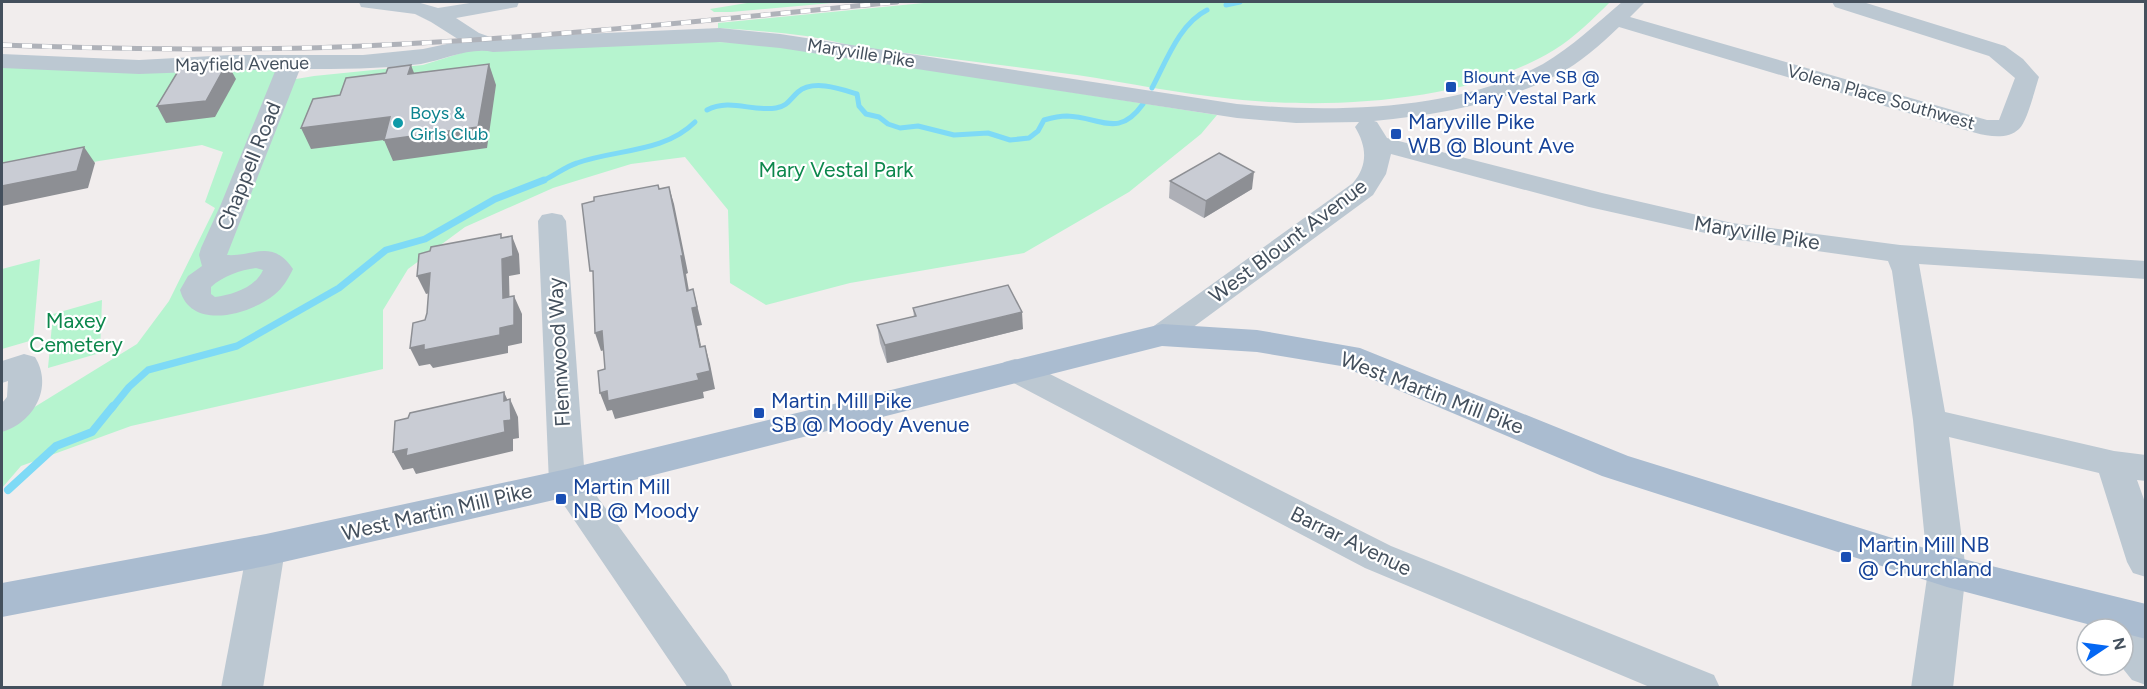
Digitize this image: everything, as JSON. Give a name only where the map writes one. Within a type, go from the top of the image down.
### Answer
[{"type":"main road","name":"West Martin Mill Pike","points":[[2,600],[266,550],[567,483],[1162,335],[1257,341],[1348,356],[1615,466],[2098,617]]},
{"type":"street","name":"Maryville Pike","points":[[369,2],[398,3],[437,15],[480,42],[520,44],[720,35],[780,40],[1237,111],[1306,116],[1359,114]]},
{"type":"street","points":[[437,15],[508,2]]},
{"type":"street","points":[[1377,143],[1359,114],[1448,103],[1500,90],[1549,70],[1570,57],[1634,2]]},
{"type":"street","name":"Volena Place Southwest","points":[[1614,19],[1964,122],[1998,128],[2010,124],[2027,76],[2015,64],[1997,51],[1843,2]]},
{"type":"street","name":"Mayfield Avenue","points":[[2,61],[139,67],[245,62],[290,64],[416,57],[461,49],[480,42]]},
{"type":"street","name":"Chappell Road","points":[[217,269],[213,255],[215,248],[235,204],[290,64]]},
{"type":"street","name":"Maryville Pike","points":[[1377,143],[1697,224],[1900,254],[2145,270]]},
{"type":"street","name":"West Blount Avenue","points":[[1162,335],[1363,189],[1373,176],[1378,164],[1380,152],[1377,143]]},
{"type":"street","points":[[1363,189],[1413,161],[1450,163]]},
{"type":"street","name":"Flennwood Way","points":[[552,221],[567,483]]},
{"type":"street","points":[[1900,254],[1907,271],[1930,420],[1947,571],[1932,687]]},
{"type":"street","points":[[2,372],[24,364],[24,401],[19,409],[2,420]]},
{"type":"street","name":"Barrar Avenue","points":[[1015,370],[1378,557],[1699,687]]},
{"type":"street","points":[[1930,420],[2130,466],[2145,562]]},
{"type":"street","points":[[567,483],[712,687]]},
{"type":"street","points":[[242,687],[266,550]]},
{"type":"street","points":[[2135,647],[2145,667]]},
{"type":"green space","points":[[753,2],[843,2],[731,12],[714,12],[710,9]]},
{"type":"green space","points":[[934,2],[1610,2],[1562,45],[1520,67],[1482,81],[1441,91],[1355,102],[1271,102],[1214,97],[1077,75],[861,47],[806,36],[718,28],[718,23]]},
{"type":"green space","name":"Mary Vestal Park","points":[[674,41],[758,43],[1217,115],[1201,134],[1129,192],[1024,253],[850,283],[766,305],[730,283],[728,210],[685,157],[631,164],[553,188],[465,227],[408,269],[383,310],[383,369],[131,426],[21,466],[2,488],[2,427],[137,344],[169,301],[215,208],[205,202],[223,152],[202,145],[99,161],[2,180],[2,66],[46,68],[278,66],[272,83],[314,76],[423,65],[474,49]]},
{"type":"green space","points":[[40,259],[33,340],[2,349],[2,269]]},
{"type":"green space","name":"Maxey Cemetery","points":[[102,300],[100,353],[48,368],[53,314]]},
{"type":"building","points":[[227,63],[206,101],[157,106],[180,68]]},
{"type":"building","points":[[489,64],[478,127],[384,140],[390,117],[301,128],[313,99],[340,95],[346,78],[386,73],[388,68],[411,65],[408,74]]},
{"type":"building","points":[[84,147],[77,171],[2,186],[2,163]]},
{"type":"building","points":[[1219,153],[1254,172],[1206,201],[1170,181]]},
{"type":"building","points":[[658,185],[659,189],[669,187],[683,256],[681,256],[687,291],[693,289],[697,307],[692,308],[700,347],[705,346],[710,371],[697,374],[699,380],[608,401],[607,391],[600,393],[598,371],[605,369],[602,331],[595,333],[593,271],[590,271],[582,204],[594,201],[594,197]]},
{"type":"building","points":[[501,234],[501,238],[512,236],[513,256],[502,259],[503,298],[514,296],[514,325],[500,328],[500,335],[424,350],[424,345],[410,348],[413,323],[425,320],[427,313],[430,273],[417,276],[419,254],[430,251],[431,247]]},
{"type":"building","points":[[1008,285],[1022,312],[885,345],[877,325],[916,316],[913,308]]},
{"type":"building","points":[[504,392],[504,401],[510,399],[511,420],[504,421],[505,432],[406,456],[407,449],[393,452],[395,421],[408,418],[410,413]]},
{"type":"waterway","points":[[1226,5],[1240,2]]},
{"type":"waterway","points":[[1152,88],[1181,34],[1197,16],[1207,10]]},
{"type":"waterway","points":[[707,110],[724,105],[776,108],[786,104],[804,88],[827,86],[857,94],[859,106],[866,114],[879,117],[888,124],[900,128],[918,126],[954,135],[988,133],[1010,140],[1029,138],[1038,131],[1044,120],[1058,117],[1079,117],[1108,124],[1125,121],[1134,115],[1143,104]]},
{"type":"waterway","points":[[543,181],[592,158],[639,149],[669,140],[695,122]]},
{"type":"waterway","points":[[112,408],[129,387],[148,370],[237,346],[339,288],[386,250],[425,239],[495,199],[543,181]]},
{"type":"waterway","points":[[8,490],[56,446],[92,432],[113,406]]},
{"type":"railway","points":[[2,45],[211,49],[407,44],[617,29],[897,2]]},
{"type":"place","name":"Blount Ave SB @ Mary Vestal Park","points":[[1451,87]]},
{"type":"place","name":"Boys & Girls Club","points":[[398,123]]},
{"type":"place","name":"Maryville Pike WB @ Blount Ave","points":[[1396,134]]},
{"type":"place","name":"Martin Mill Pike SB @ Moody Avenue","points":[[759,413]]},
{"type":"place","name":"Martin Mill NB @ Moody","points":[[561,499]]},
{"type":"place","name":"Martin Mill NB @ Churchland","points":[[1846,557]]}]
